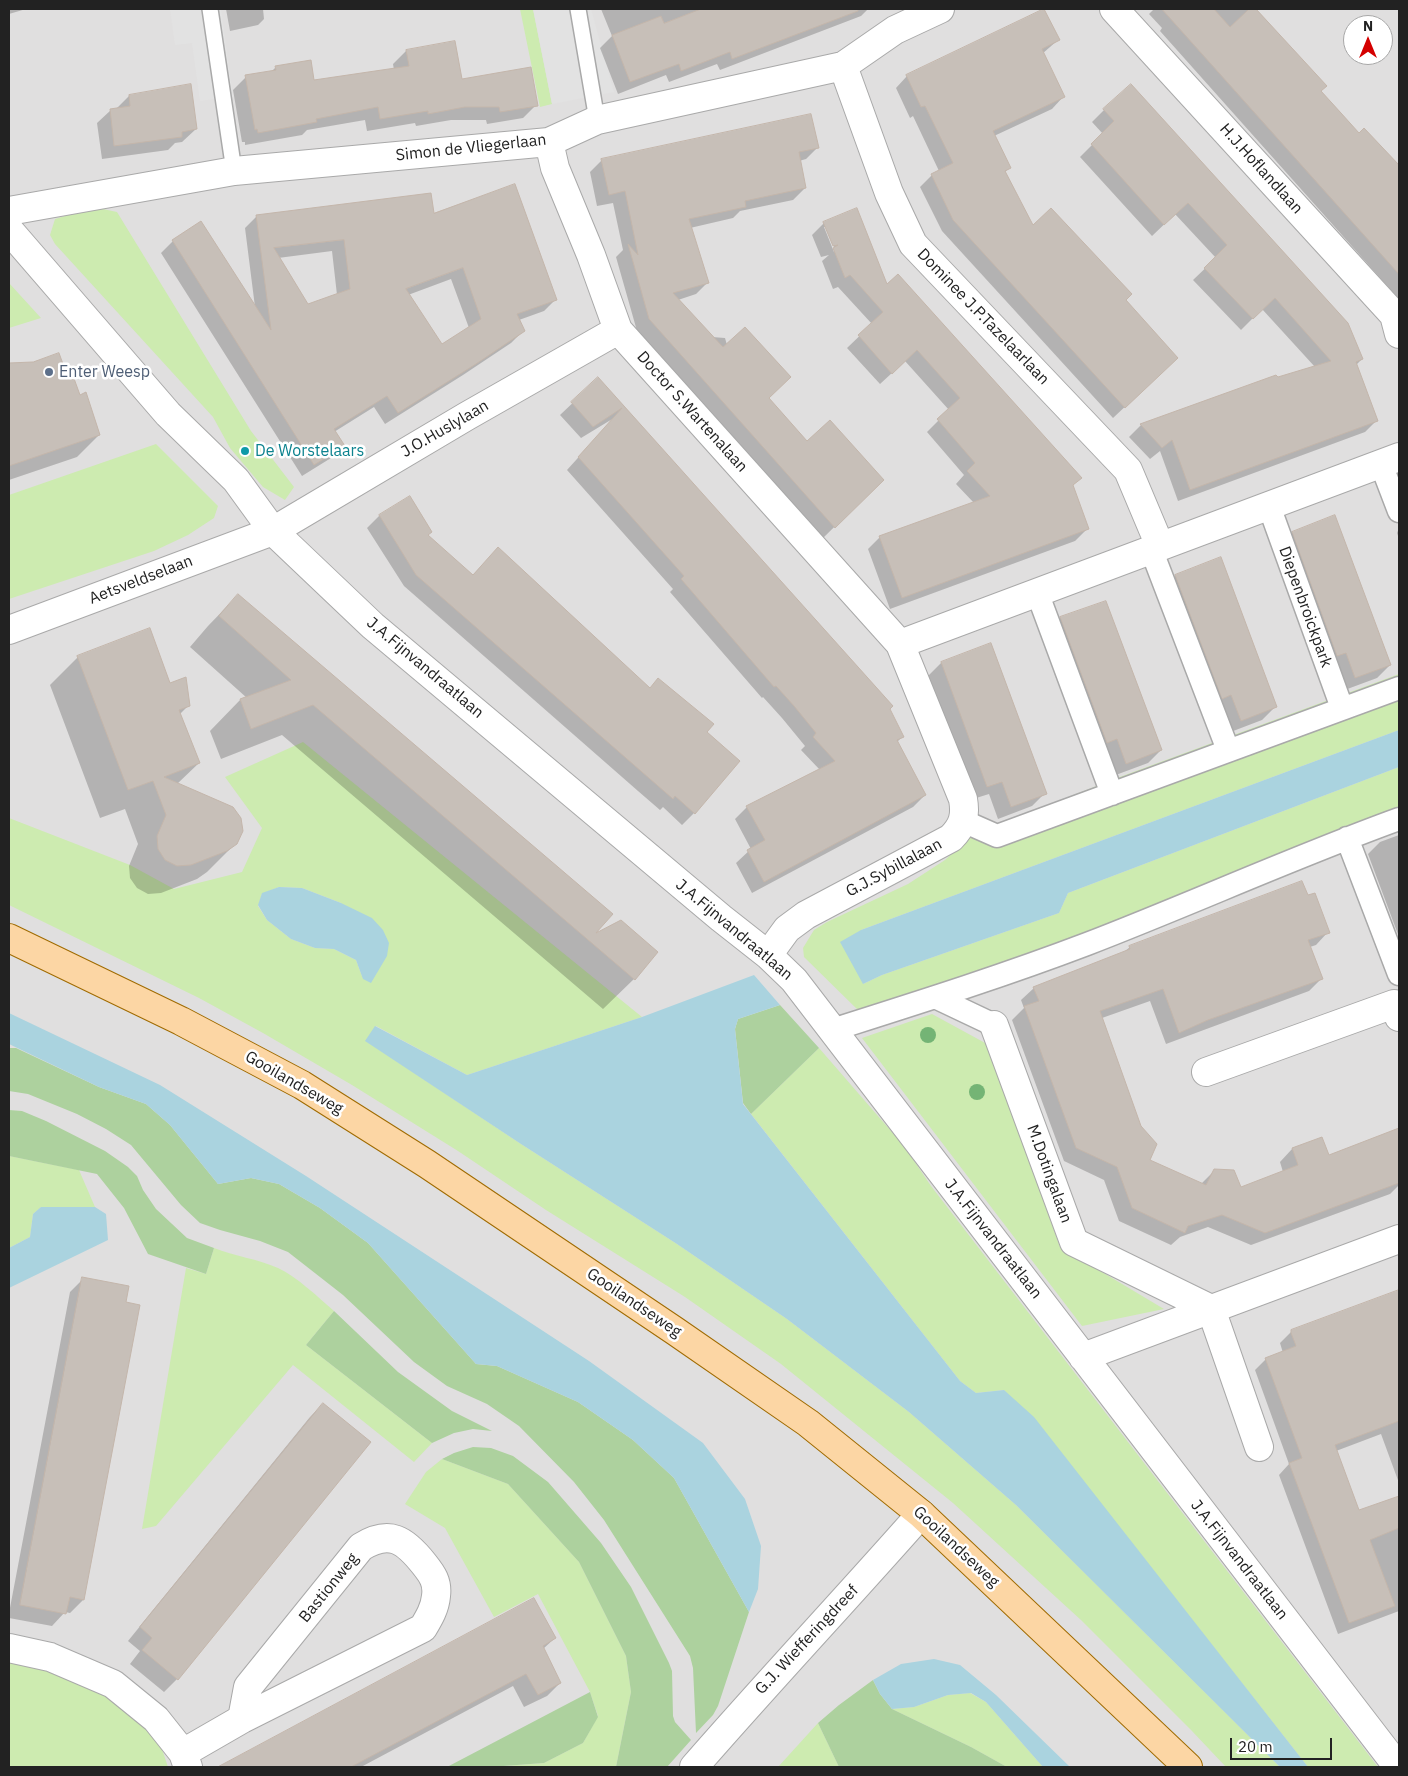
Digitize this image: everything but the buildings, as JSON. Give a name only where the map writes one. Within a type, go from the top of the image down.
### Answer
[{"type":"main road","name":"Gooilandseweg","points":[[9,938],[181,1021],[302,1085],[427,1164],[675,1330],[808,1423],[921,1514],[1188,1767]]},
{"type":"street","name":"Simon de Vliegerlaan","points":[[9,212],[234,171],[549,142],[597,120],[843,66],[895,30],[940,9]]},
{"type":"street","name":"H.J.Hoflandlaan","points":[[1114,9],[1394,315],[1399,334]]},
{"type":"street","name":"Dominee J.P.Tazelaarlaan","points":[[843,66],[889,193],[913,244],[1128,470],[1156,548]]},
{"type":"street","name":"Doctor S.Wartenalaan","points":[[549,142],[555,168],[591,255],[618,330],[900,644]]},
{"type":"street","name":"J.A.Fijnvandraatlaan","points":[[9,230],[168,414],[236,480],[273,531],[373,626],[721,918],[768,955],[794,980],[1398,1767]]},
{"type":"street","name":"J.O.Huslylaan","points":[[273,531],[467,416],[618,330]]},
{"type":"street","points":[[1399,511],[1390,460],[900,644],[963,799],[965,810],[963,821],[997,836],[1399,688]]},
{"type":"street","name":"Diepenbroickpark","points":[[1269,506],[1342,708]]},
{"type":"street","name":"Aetsveldselaan","points":[[9,630],[273,531]]},
{"type":"street","points":[[1156,548],[1228,750]]},
{"type":"street","points":[[1037,592],[1112,794]]},
{"type":"street","points":[[832,1030],[935,997],[1085,944],[1347,838],[1399,819]]},
{"type":"street","name":"G.J.Sybillalaan","points":[[768,955],[787,929],[806,915],[951,838],[959,830],[963,821]]},
{"type":"street","points":[[1347,838],[1399,974]]},
{"type":"street","name":"M.Dotingalaan","points":[[935,997],[994,1025],[1074,1242],[1211,1309]]},
{"type":"street","points":[[1206,1072],[1398,1002]]},
{"type":"street","points":[[1083,1357],[1399,1239]]},
{"type":"street","points":[[1211,1309],[1259,1447]]},
{"type":"street","name":"G.J. Wiefferingdreef","points":[[694,1767],[762,1689],[846,1600],[921,1514]]},
{"type":"street","name":"Bastionweg","points":[[9,1648],[50,1657],[113,1684],[156,1719],[186,1760],[242,1719],[423,1628],[432,1613],[437,1594],[434,1576],[412,1548],[403,1542],[381,1538],[361,1547],[248,1687],[242,1719]]},
{"type":"lane","points":[[210,9],[234,171]]},
{"type":"lane","points":[[578,9],[597,120]]},
{"type":"shaded area","points":[[9,9],[1399,9],[1399,1767],[9,1767]]},
{"type":"shaded area","points":[[170,9],[221,9],[233,97],[200,101],[192,43],[175,45]]},
{"type":"shaded area","points":[[533,9],[591,9],[614,92],[552,104]]},
{"type":"green space","points":[[520,9],[533,9],[552,104],[540,107]]},
{"type":"green space","points":[[103,209],[117,212],[251,431],[294,487],[285,500],[263,487],[230,448],[213,417],[55,244],[50,235],[55,219],[81,211]]},
{"type":"green space","points":[[9,283],[41,318],[9,328]]},
{"type":"green space","points":[[156,444],[218,506],[214,518],[188,535],[154,551],[9,599],[9,495]]},
{"type":"green space","points":[[1399,674],[1399,730],[861,930],[863,984],[882,975],[1059,913],[1068,893],[1399,767],[1399,811],[1123,921],[860,1012],[804,957],[803,948],[814,930],[908,884],[945,860],[969,838],[992,827],[1117,778]]},
{"type":"green space","points":[[303,742],[642,1017],[467,1075],[376,1026],[366,1041],[521,1144],[677,1244],[787,1319],[909,1412],[1016,1505],[1280,1767],[1226,1767],[1081,1620],[953,1503],[781,1364],[685,1297],[546,1210],[458,1151],[352,1085],[263,1033],[199,998],[9,905],[9,818],[130,865],[174,889],[242,872],[262,828],[225,777]],"holes":[[[279,887],[302,888],[341,903],[363,979],[356,960],[334,949],[315,948],[291,939],[267,920],[258,906],[262,894]]]},
{"type":"green space","points":[[780,1005],[819,1048],[751,1114],[743,1103],[735,1029],[738,1019]]},
{"type":"green space","points":[[932,1014],[987,1044],[1060,1247],[1164,1309],[1082,1326],[862,1038]]},
{"type":"green space","points":[[9,1048],[16,1048],[99,1087],[146,1104],[170,1125],[218,1184],[251,1178],[279,1184],[320,1208],[368,1243],[476,1364],[497,1366],[578,1402],[633,1440],[674,1478],[749,1612],[718,1706],[713,1715],[696,1733],[693,1668],[690,1656],[604,1520],[574,1482],[519,1426],[487,1404],[447,1386],[414,1362],[343,1295],[288,1252],[260,1241],[200,1223],[181,1205],[131,1145],[77,1114],[28,1094],[9,1091]]},
{"type":"green space","points":[[819,1048],[904,1146],[931,1186],[1378,1767],[1308,1767],[1093,1494],[1004,1390],[976,1393],[960,1381],[751,1114]]},
{"type":"green space","points":[[9,1110],[22,1111],[46,1121],[105,1151],[128,1167],[137,1176],[143,1190],[156,1209],[187,1238],[214,1248],[206,1274],[148,1254],[124,1208],[97,1174],[9,1156]]},
{"type":"green space","points":[[9,1156],[79,1170],[95,1207],[41,1207],[33,1214],[30,1237],[9,1248]]},
{"type":"green space","points":[[214,1248],[278,1268],[300,1282],[334,1311],[306,1345],[432,1443],[414,1462],[293,1365],[156,1526],[142,1529],[186,1268],[206,1274]]},
{"type":"green space","points":[[334,1311],[398,1372],[452,1411],[492,1431],[473,1429],[454,1433],[432,1443],[306,1345]]},
{"type":"green space","points":[[473,1447],[491,1448],[513,1456],[548,1482],[601,1543],[631,1587],[672,1671],[673,1716],[675,1722],[691,1740],[667,1767],[616,1767],[631,1692],[626,1656],[579,1562],[508,1484],[442,1459]]},
{"type":"green space","points":[[442,1459],[508,1484],[579,1562],[626,1656],[631,1692],[616,1767],[490,1767],[544,1763],[583,1743],[598,1716],[590,1692],[538,1594],[494,1617],[445,1528],[405,1504],[426,1472]]},
{"type":"green space","points":[[9,1660],[92,1684],[150,1730],[162,1749],[168,1767],[9,1767]]},
{"type":"green space","points":[[873,1680],[880,1694],[892,1709],[971,1747],[1007,1767],[839,1767],[818,1723]]},
{"type":"green space","points":[[590,1692],[598,1717],[583,1743],[544,1763],[490,1767],[447,1767]]},
{"type":"green space","points":[[970,1693],[986,1702],[1043,1767],[1007,1767],[971,1747],[892,1709],[914,1707],[948,1695]]},
{"type":"green space","points":[[818,1723],[839,1767],[778,1767]]},
{"type":"water","points":[[1399,730],[1399,767],[1068,893],[1059,913],[882,975],[863,984],[840,942],[861,930]]},
{"type":"water","points":[[279,887],[302,888],[341,903],[372,918],[383,930],[389,943],[387,956],[371,983],[363,979],[356,960],[334,949],[315,948],[291,939],[267,920],[258,905],[262,893]]},
{"type":"water","points":[[754,975],[780,1005],[738,1019],[735,1029],[743,1104],[960,1381],[976,1393],[1004,1390],[1034,1417],[1308,1767],[1280,1767],[1016,1505],[909,1412],[787,1319],[677,1244],[365,1041],[375,1026],[467,1075],[642,1017]]},
{"type":"water","points":[[9,1013],[160,1085],[306,1176],[589,1361],[703,1443],[745,1499],[761,1546],[758,1589],[749,1612],[674,1478],[633,1440],[578,1402],[497,1366],[476,1364],[368,1243],[320,1208],[279,1184],[251,1178],[218,1184],[170,1125],[146,1104],[99,1087],[9,1044]]},
{"type":"water","points":[[41,1207],[95,1207],[106,1214],[108,1240],[9,1288],[9,1248],[30,1237],[33,1214]]},
{"type":"water","points":[[934,1659],[960,1665],[996,1695],[1070,1767],[1043,1767],[986,1702],[971,1693],[948,1695],[914,1707],[892,1709],[880,1694],[873,1680],[901,1664]]},
{"type":"place","name":"Enter Weesp","points":[[49,372]]},
{"type":"place","name":"De Worstelaars","points":[[245,451]]}]
